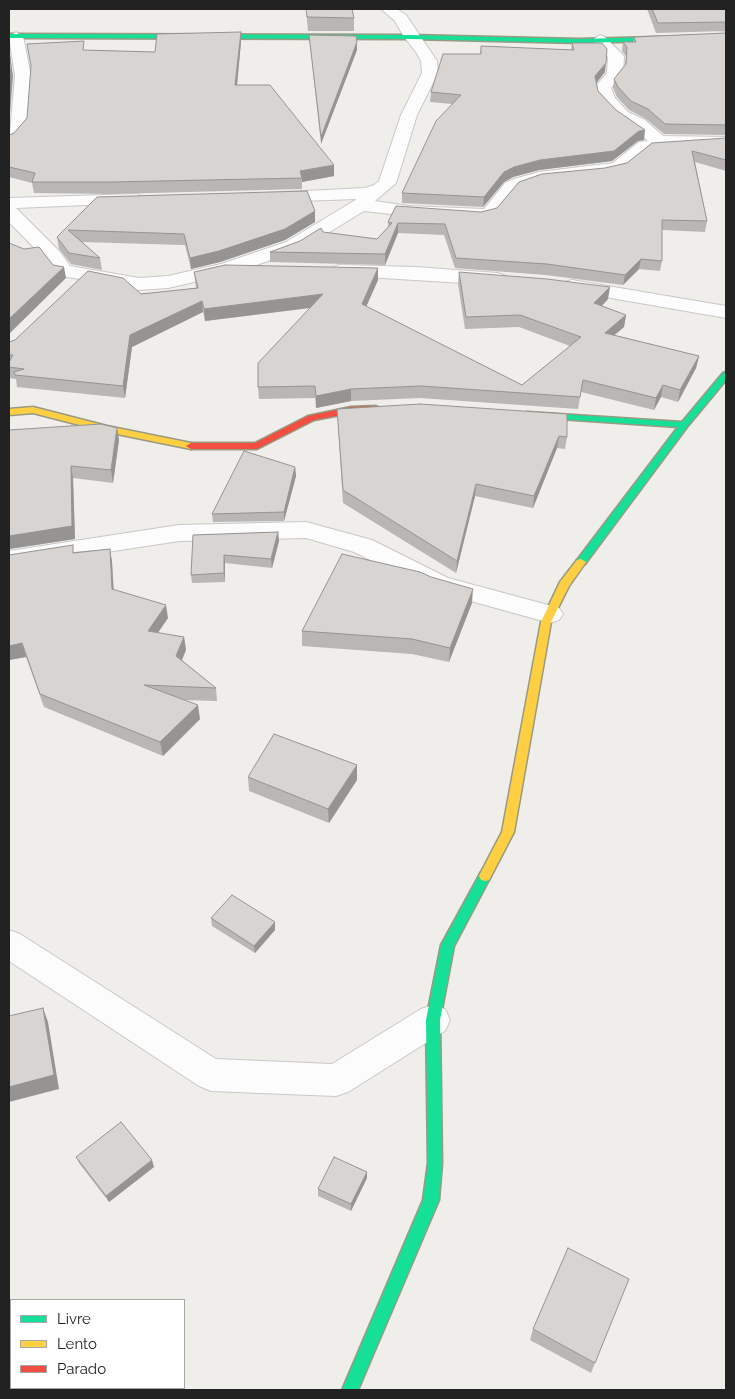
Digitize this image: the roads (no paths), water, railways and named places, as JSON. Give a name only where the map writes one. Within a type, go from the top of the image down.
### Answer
[{"type":"street","points":[[9,212],[54,256],[64,271],[86,273],[107,280],[139,284],[168,282],[226,269],[293,246],[367,198],[387,182],[400,148],[409,115],[430,73],[429,61],[423,50],[411,37],[400,18],[388,9]]},
{"type":"street","points":[[9,140],[19,128],[23,76],[12,36],[411,37],[600,40],[726,36]]},
{"type":"street","points":[[600,40],[616,56],[615,74],[603,87],[607,100],[622,115],[640,124],[657,140],[672,143]]},
{"type":"street","points":[[256,197],[330,196],[367,198],[425,212],[480,216],[490,213],[511,187],[520,182],[539,177],[603,171],[618,167],[645,146],[672,143],[726,142]]},
{"type":"street","points":[[9,203],[148,198]]},
{"type":"street","points":[[226,269],[283,270]]},
{"type":"street","points":[[321,271],[416,273],[519,281]]},
{"type":"street","points":[[65,294],[86,273]]},
{"type":"street","points":[[556,284],[629,294],[726,312]]},
{"type":"street","points":[[350,1390],[431,1200],[436,1163],[433,1020],[448,945],[508,832],[546,622],[564,584],[684,425],[726,375]]},
{"type":"street","points":[[9,412],[33,410],[107,429],[200,448],[257,446],[311,418],[351,410],[390,408]]},
{"type":"street","points":[[516,413],[684,425]]},
{"type":"street","points":[[9,559],[179,533],[306,530],[363,546],[440,584],[550,614]]},
{"type":"street","points":[[9,944],[211,1075],[336,1080],[433,1020]]}]
